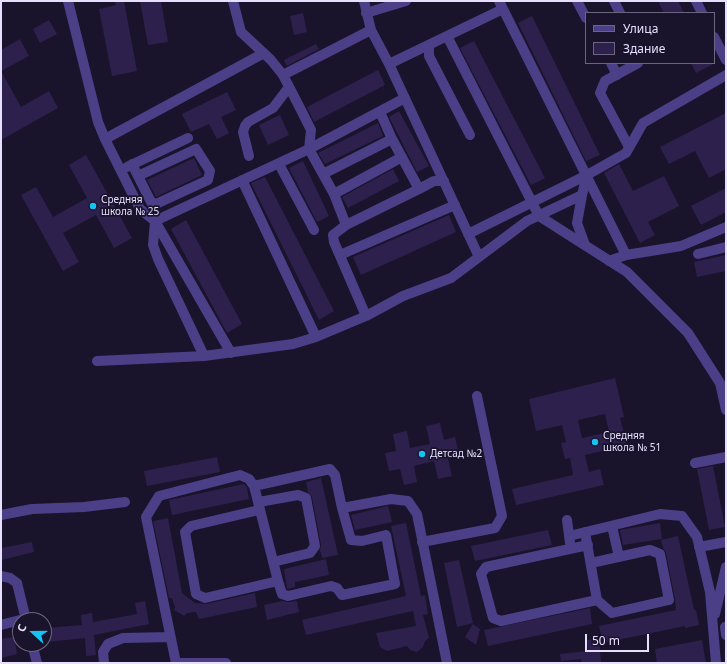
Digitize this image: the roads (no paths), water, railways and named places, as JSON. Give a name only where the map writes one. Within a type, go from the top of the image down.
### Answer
[{"type":"street","points":[[68,1],[98,122],[105,139],[140,209],[155,221],[231,353]]},
{"type":"street","points":[[234,1],[241,32],[283,75],[311,130],[309,148],[334,194],[346,225]]},
{"type":"street","points":[[364,1],[371,30],[389,64],[479,257]]},
{"type":"street","points":[[366,13],[406,1]]},
{"type":"street","points":[[577,1],[585,16]]},
{"type":"street","points":[[614,1],[620,12]]},
{"type":"street","points":[[696,1],[702,12]]},
{"type":"street","points":[[389,64],[447,36],[501,5],[626,255]]},
{"type":"street","points":[[283,75],[371,30]]},
{"type":"street","points":[[447,36],[539,216],[627,272],[688,333],[720,383],[726,410]]},
{"type":"street","points":[[715,38],[726,60]]},
{"type":"street","points":[[429,45],[429,56],[470,135]]},
{"type":"street","points":[[105,139],[264,54]]},
{"type":"street","points":[[612,64],[617,75]]},
{"type":"street","points":[[629,147],[600,93],[605,81],[636,64]]},
{"type":"street","points":[[468,234],[587,175],[626,153],[643,123],[726,75]]},
{"type":"street","points":[[249,156],[243,132],[245,126],[248,122],[273,108],[289,87]]},
{"type":"street","points":[[155,221],[279,164],[405,98]]},
{"type":"street","points":[[380,112],[392,139],[419,189]]},
{"type":"street","points":[[120,170],[188,138]]},
{"type":"street","points":[[323,174],[392,139]]},
{"type":"street","points":[[132,164],[138,176],[151,202],[156,204],[208,180],[210,171],[196,148],[138,176]]},
{"type":"street","points":[[334,194],[402,157]]},
{"type":"street","points":[[279,164],[314,230]]},
{"type":"street","points":[[585,245],[577,223],[587,175]]},
{"type":"street","points":[[242,180],[316,337]]},
{"type":"street","points":[[366,316],[340,256],[333,235],[346,225],[434,181],[444,181]]},
{"type":"street","points":[[96,360],[204,356],[292,344],[316,337],[366,316],[403,296],[451,278],[527,221],[582,195]]},
{"type":"street","points":[[340,256],[455,205]]},
{"type":"street","points":[[155,221],[153,244],[158,259],[204,356]]},
{"type":"street","points":[[609,261],[626,255],[681,246],[726,227]]},
{"type":"street","points":[[698,254],[726,247]]},
{"type":"street","points":[[422,542],[495,528],[502,516],[477,396]]},
{"type":"street","points":[[696,462],[726,458]]},
{"type":"street","points":[[176,663],[146,518],[160,496],[240,475],[249,479],[254,486],[282,594],[288,596],[331,586],[337,588],[342,595],[395,584],[386,535],[362,541],[351,540],[335,475],[330,469],[254,486]]},
{"type":"street","points":[[273,562],[310,553],[315,546],[306,498],[298,495],[191,526],[185,532],[196,594],[205,598],[278,582]]},
{"type":"street","points":[[342,508],[391,499],[408,501],[417,514],[447,663]]},
{"type":"street","points":[[1,515],[32,508],[84,507],[125,502]]},
{"type":"street","points":[[569,536],[660,514],[682,516],[696,537],[710,592],[716,663]]},
{"type":"street","points":[[567,520],[570,549]]},
{"type":"street","points":[[612,526],[619,557]]},
{"type":"street","points":[[585,532],[597,600],[612,613],[669,600],[660,554],[650,550],[591,563]]},
{"type":"street","points":[[699,548],[726,542]]},
{"type":"street","points":[[588,545],[486,567],[481,574],[493,618],[501,621],[597,600]]},
{"type":"street","points":[[712,625],[726,567]]},
{"type":"street","points":[[1,576],[10,578],[16,583],[20,592],[22,612]]},
{"type":"street","points":[[1,625],[12,622]]},
{"type":"street","points":[[104,663],[103,652],[108,644],[123,638],[170,637]]},
{"type":"street","points":[[34,652],[37,663]]},
{"type":"street","points":[[180,663],[226,663]]},
{"type":"place","name":"Средняя школа № 25","points":[[93,206]]},
{"type":"place","name":"Средняя школа № 51","points":[[595,442]]},
{"type":"place","name":"Детсад №2","points":[[422,454]]}]
